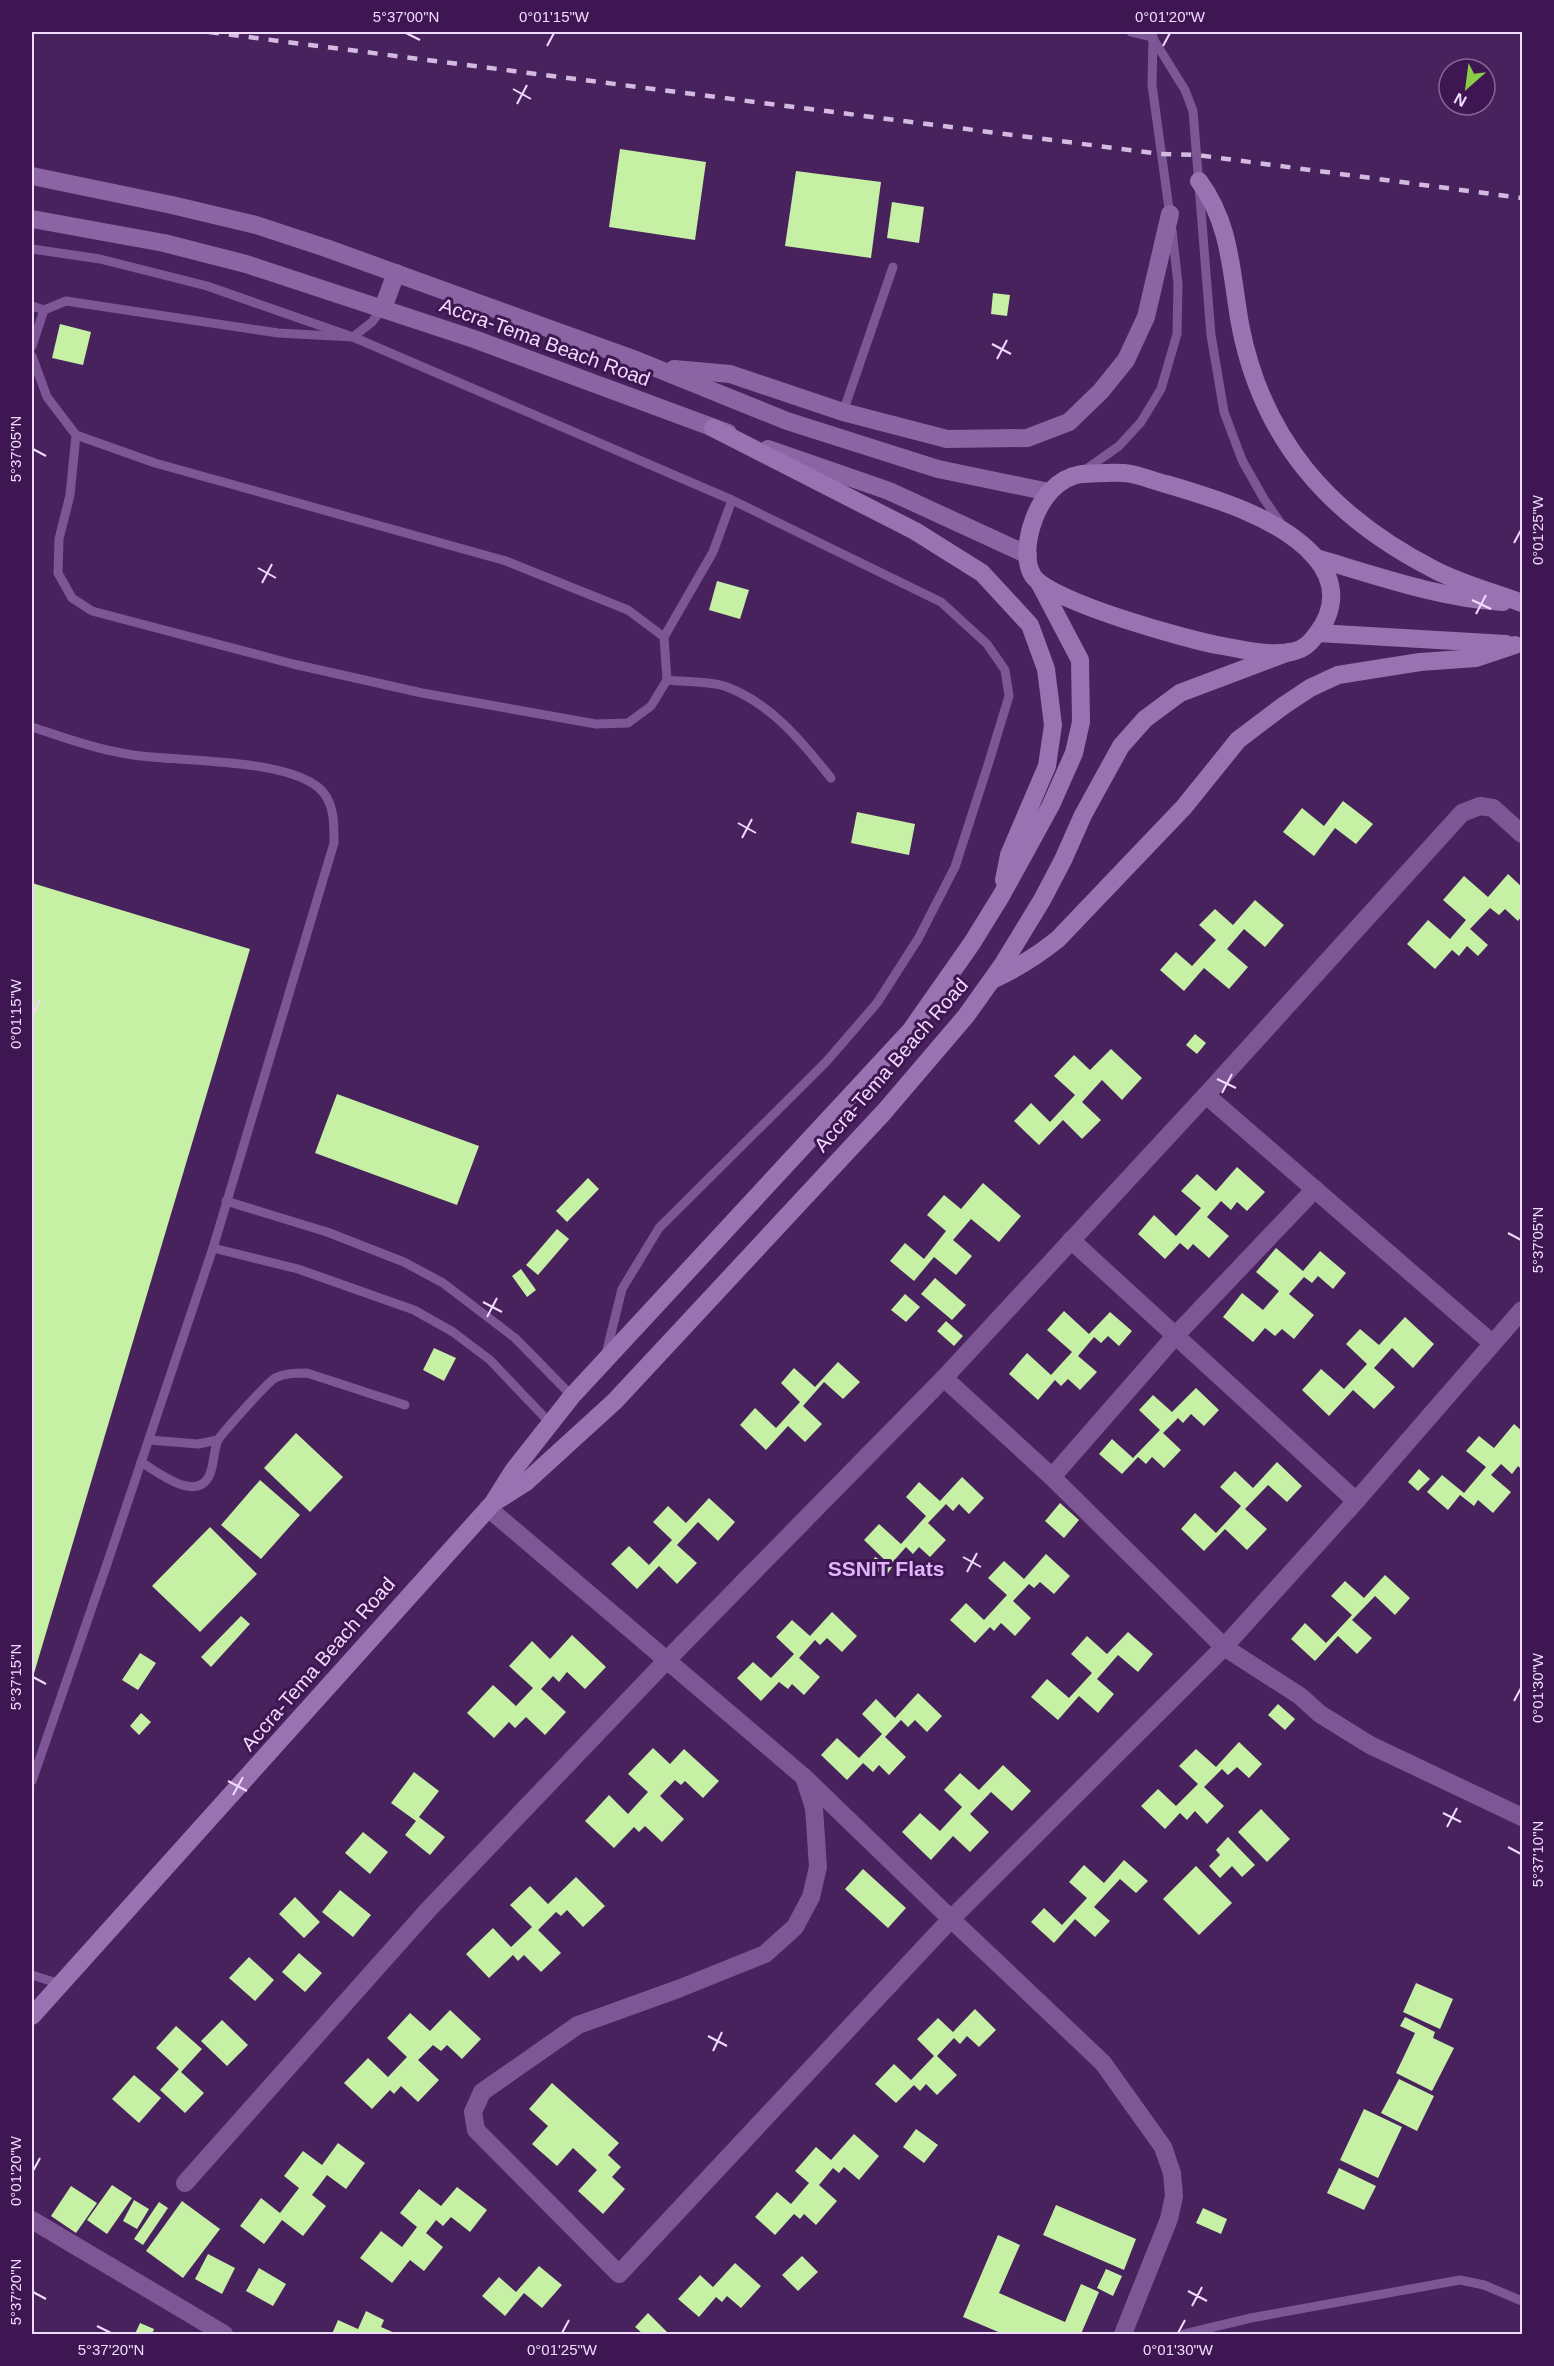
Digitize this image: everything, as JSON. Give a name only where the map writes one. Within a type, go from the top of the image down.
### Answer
[{"type":"main road","points":[[32,176],[256,225],[396,273],[653,368],[787,421],[869,449],[938,469],[1049,492]]},
{"type":"main road","points":[[1199,181],[1210,196],[1230,251],[1240,325],[1257,386],[1285,443],[1318,486],[1375,536],[1435,570],[1522,603]]},
{"type":"main road","points":[[653,368],[730,375],[843,412],[947,439],[1027,438],[1069,422],[1101,391],[1126,360],[1146,317],[1170,213]]},
{"type":"main road","name":"Accra-Tema Beach Road","points":[[32,219],[164,243],[246,264],[383,308],[496,347],[781,454],[889,491],[1028,555],[1032,573],[1080,660],[1081,722],[1074,753],[1051,805],[1001,896],[972,943],[911,1030],[858,1084],[604,1364],[572,1396],[513,1471],[491,1505],[32,2016]]},
{"type":"main road","points":[[383,308],[396,273]]},
{"type":"main road","points":[[713,428],[915,531],[982,573],[1030,625],[1046,669],[1053,725],[1047,766],[1009,855],[1001,896]]},
{"type":"main road","points":[[1028,555],[1030,530],[1036,512],[1049,492],[1061,480],[1081,474],[1130,474],[1185,489],[1227,504],[1291,536],[1316,558],[1330,582],[1333,603],[1327,620],[1318,633]]},
{"type":"main road","points":[[1316,558],[1432,592],[1471,600],[1522,603]]},
{"type":"main road","points":[[1040,584],[1077,602],[1121,618],[1207,643],[1258,652],[1289,652]]},
{"type":"main road","points":[[1318,633],[1519,645]]},
{"type":"main road","name":"Accra-Tema Beach Road","points":[[491,1505],[525,1483],[615,1401],[884,1112],[966,1016],[992,980],[1042,900],[1115,755],[1145,719],[1180,693],[1289,652],[1298,651],[1318,633]]},
{"type":"main road","points":[[992,980],[1016,969],[1058,939],[1184,807],[1238,740],[1310,688],[1338,675],[1420,662],[1476,658],[1519,645]]},
{"type":"street","points":[[185,2183],[428,1910],[666,1661],[944,1378],[1206,1095],[1462,813],[1480,806],[1493,808],[1522,834]]},
{"type":"street","points":[[1206,1095],[1492,1343]]},
{"type":"street","points":[[1052,1477],[1176,1335],[1315,1189]]},
{"type":"street","points":[[1071,1240],[1356,1501]]},
{"type":"street","points":[[804,1776],[814,1808],[818,1867],[811,1897],[795,1927],[765,1954],[578,2025],[482,2092],[472,2112],[476,2130],[619,2274],[951,1919],[1224,1647],[1356,1501],[1522,1310]]},
{"type":"street","points":[[944,1378],[1052,1477],[1224,1647],[1300,1696],[1320,1714],[1370,1746],[1522,1817]]},
{"type":"street","points":[[491,1505],[666,1661],[804,1776],[1103,2063],[1163,2147],[1173,2173],[1174,2196],[1169,2219],[1123,2334]]},
{"type":"street","points":[[32,2220],[224,2334]]},
{"type":"lane","points":[[1131,32],[1151,33]]},
{"type":"lane","points":[[1151,33],[1185,90],[1193,111],[1211,335],[1224,412],[1242,460],[1264,499],[1291,536]]},
{"type":"lane","points":[[1081,474],[1119,446],[1141,423],[1161,388],[1177,334],[1178,284],[1152,85],[1151,33]]},
{"type":"lane","points":[[32,249],[100,260],[207,286],[353,337],[732,500],[941,602],[987,644],[1005,670],[1009,696],[955,867],[918,939],[877,1003],[826,1062],[659,1228],[622,1289],[604,1364]]},
{"type":"lane","points":[[843,412],[893,267]]},
{"type":"lane","points":[[32,306],[44,310],[66,301],[278,333],[353,337],[372,322],[383,308]]},
{"type":"lane","points":[[32,346],[44,310]]},
{"type":"lane","points":[[32,356],[47,397],[76,435],[155,464],[506,561],[628,610],[664,637]]},
{"type":"lane","points":[[76,435],[70,495],[59,540],[58,573],[72,598],[92,611],[293,664],[411,691],[596,724],[628,723],[651,706],[667,680],[664,637],[713,552],[732,500]]},
{"type":"lane","points":[[667,680],[726,687],[759,704],[794,732],[831,778]]},
{"type":"lane","points":[[32,727],[101,749],[132,755],[244,764],[292,774],[320,789],[334,812],[334,843],[213,1248],[32,1781]]},
{"type":"lane","points":[[226,1202],[327,1232],[404,1262],[443,1283],[516,1338],[572,1396]]},
{"type":"lane","points":[[213,1248],[298,1269],[414,1310],[453,1332],[490,1360],[550,1423]]},
{"type":"lane","points":[[141,1462],[179,1485],[200,1486],[210,1474],[218,1440],[266,1386],[276,1378],[291,1373],[307,1373],[405,1405]]},
{"type":"lane","points":[[149,1440],[198,1444],[218,1440]]},
{"type":"lane","points":[[32,1975],[60,1984]]},
{"type":"lane","points":[[1184,2334],[1251,2318],[1460,2280],[1484,2285],[1522,2301]]},
{"type":"building","points":[[620,149],[706,162],[695,240],[609,227]]},
{"type":"building","points":[[796,171],[881,182],[871,258],[785,246]]},
{"type":"building","points":[[892,202],[924,207],[919,243],[887,238]]},
{"type":"building","points":[[993,293],[1010,295],[1007,316],[991,314]]},
{"type":"building","points":[[60,324],[91,332],[83,365],[52,358]]},
{"type":"building","points":[[717,581],[749,590],[740,619],[709,610]]},
{"type":"building","points":[[1343,801],[1373,824],[1356,844],[1335,828],[1314,856],[1283,832],[1302,808],[1324,826]]},
{"type":"building","points":[[857,812],[915,824],[909,855],[851,843]]},
{"type":"building","points":[[1508,874],[1522,887],[1522,916],[1518,921],[1505,909],[1499,915],[1490,908],[1470,929],[1488,945],[1478,956],[1467,946],[1459,956],[1452,950],[1435,969],[1407,944],[1428,920],[1450,939],[1466,920],[1443,900],[1464,876],[1488,897]]},
{"type":"building","points":[[32,883],[250,949],[32,1680]]},
{"type":"building","points":[[1255,900],[1284,925],[1265,947],[1244,929],[1227,949],[1248,967],[1229,989],[1204,968],[1184,991],[1160,970],[1176,952],[1192,966],[1216,940],[1199,925],[1215,909],[1233,925]]},
{"type":"building","points":[[1195,1034],[1206,1043],[1197,1054],[1186,1045]]},
{"type":"building","points":[[1111,1049],[1142,1078],[1122,1100],[1102,1080],[1082,1102],[1101,1120],[1082,1139],[1063,1120],[1039,1145],[1014,1121],[1031,1103],[1050,1122],[1075,1095],[1054,1076],[1074,1055],[1090,1070]]},
{"type":"building","points":[[337,1094],[479,1146],[457,1205],[315,1153]]},
{"type":"building","points":[[1237,1167],[1265,1192],[1247,1211],[1237,1202],[1231,1210],[1221,1201],[1207,1217],[1229,1236],[1209,1258],[1193,1244],[1188,1250],[1180,1243],[1165,1259],[1138,1234],[1154,1215],[1176,1236],[1201,1208],[1181,1191],[1197,1174],[1216,1191]]},
{"type":"building","points":[[588,1178],[599,1189],[567,1222],[556,1211]]},
{"type":"building","points":[[983,1183],[1021,1216],[999,1242],[971,1219],[953,1240],[972,1256],[956,1275],[934,1257],[914,1281],[890,1261],[905,1243],[924,1259],[946,1231],[927,1215],[944,1195],[961,1209]]},
{"type":"building","points":[[557,1229],[569,1239],[538,1275],[526,1265]]},
{"type":"building","points":[[1276,1248],[1303,1271],[1320,1251],[1346,1273],[1333,1289],[1318,1276],[1312,1283],[1304,1277],[1289,1294],[1314,1315],[1294,1339],[1282,1329],[1275,1336],[1265,1328],[1253,1342],[1223,1317],[1242,1293],[1263,1310],[1279,1291],[1256,1272]]},
{"type":"building","points":[[521,1269],[536,1290],[527,1297],[512,1276]]},
{"type":"building","points":[[935,1278],[966,1305],[952,1320],[921,1294]]},
{"type":"building","points":[[905,1294],[920,1307],[906,1322],[891,1310]]},
{"type":"building","points":[[1064,1311],[1089,1334],[1110,1312],[1132,1331],[1119,1346],[1108,1336],[1101,1343],[1094,1337],[1078,1356],[1097,1372],[1080,1390],[1068,1379],[1061,1386],[1055,1380],[1038,1400],[1009,1374],[1027,1353],[1051,1375],[1072,1352],[1047,1330]]},
{"type":"building","points":[[1405,1317],[1434,1344],[1413,1368],[1392,1348],[1374,1368],[1395,1387],[1374,1409],[1353,1390],[1329,1416],[1302,1390],[1321,1369],[1344,1389],[1367,1364],[1346,1344],[1360,1329],[1379,1345]]},
{"type":"building","points":[[946,1321],[963,1336],[954,1346],[937,1331]]},
{"type":"building","points":[[434,1348],[456,1358],[444,1381],[423,1370]]},
{"type":"building","points":[[838,1362],[860,1382],[843,1399],[824,1382],[803,1406],[822,1424],[805,1442],[788,1426],[766,1450],[740,1425],[755,1408],[776,1428],[800,1402],[781,1383],[794,1368],[815,1387]]},
{"type":"building","points":[[1196,1388],[1219,1410],[1204,1426],[1191,1414],[1183,1423],[1178,1418],[1163,1433],[1181,1450],[1164,1468],[1152,1457],[1146,1464],[1138,1457],[1122,1474],[1099,1454],[1112,1439],[1133,1458],[1160,1430],[1139,1410],[1153,1395],[1172,1412]]},
{"type":"building","points":[[1514,1424],[1522,1431],[1522,1470],[1518,1466],[1512,1474],[1501,1464],[1491,1475],[1511,1492],[1493,1513],[1478,1500],[1474,1506],[1460,1495],[1448,1510],[1427,1492],[1442,1475],[1464,1493],[1486,1467],[1466,1451],[1479,1436],[1494,1448]]},
{"type":"building","points":[[296,1433],[343,1477],[310,1512],[264,1468]]},
{"type":"building","points":[[1277,1462],[1302,1486],[1287,1502],[1268,1485],[1245,1509],[1267,1529],[1247,1550],[1225,1529],[1204,1551],[1181,1529],[1195,1513],[1216,1533],[1241,1506],[1220,1487],[1235,1471],[1253,1488]]},
{"type":"building","points":[[1419,1469],[1430,1479],[1418,1491],[1408,1482]]},
{"type":"building","points":[[962,1477],[984,1498],[969,1514],[959,1504],[953,1511],[946,1504],[928,1523],[946,1540],[930,1557],[919,1547],[913,1554],[906,1547],[890,1565],[864,1540],[879,1524],[901,1544],[926,1516],[906,1497],[919,1482],[940,1501]]},
{"type":"building","points":[[260,1480],[300,1515],[261,1559],[221,1525]]},
{"type":"building","points":[[709,1498],[735,1522],[718,1541],[698,1522],[677,1545],[697,1563],[677,1584],[659,1566],[637,1589],[611,1564],[629,1546],[649,1565],[672,1540],[653,1522],[668,1506],[686,1523]]},
{"type":"building","points":[[1060,1503],[1079,1520],[1064,1538],[1045,1521]]},
{"type":"building","points":[[210,1527],[257,1574],[200,1632],[152,1586]]},
{"type":"building","points":[[1046,1554],[1070,1576],[1054,1594],[1040,1582],[1034,1588],[1029,1584],[1013,1601],[1031,1618],[1015,1636],[1001,1623],[994,1631],[990,1627],[975,1643],[950,1620],[966,1603],[984,1620],[1007,1595],[988,1578],[1004,1561],[1024,1579]]},
{"type":"building","points":[[875,1557],[892,1567],[886,1576],[870,1566]]},
{"type":"building","points":[[1385,1575],[1410,1598],[1395,1615],[1375,1596],[1352,1620],[1372,1638],[1357,1654],[1338,1636],[1315,1661],[1291,1639],[1305,1623],[1326,1643],[1352,1615],[1331,1596],[1345,1581],[1364,1598]]},
{"type":"building","points":[[832,1612],[857,1636],[842,1652],[827,1638],[820,1645],[815,1640],[799,1658],[820,1677],[804,1695],[792,1684],[788,1689],[779,1682],[761,1701],[737,1678],[753,1662],[771,1678],[794,1654],[776,1637],[792,1620],[810,1636]]},
{"type":"building","points":[[241,1616],[250,1624],[211,1667],[201,1657]]},
{"type":"building","points":[[1128,1632],[1153,1654],[1138,1672],[1118,1655],[1097,1679],[1114,1694],[1098,1713],[1079,1696],[1058,1720],[1031,1697],[1047,1679],[1069,1698],[1092,1673],[1071,1654],[1087,1636],[1107,1654]]},
{"type":"building","points":[[572,1635],[606,1667],[585,1689],[567,1672],[559,1682],[553,1676],[541,1689],[566,1712],[545,1735],[526,1717],[515,1728],[509,1722],[494,1738],[467,1713],[493,1685],[516,1706],[533,1688],[509,1666],[532,1641],[550,1659]]},
{"type":"building","points":[[140,1653],[156,1663],[138,1690],[122,1680]]},
{"type":"building","points":[[918,1693],[942,1716],[927,1732],[915,1720],[908,1727],[901,1720],[885,1737],[906,1757],[889,1775],[879,1765],[873,1772],[863,1763],[847,1780],[821,1755],[837,1738],[859,1758],[882,1734],[862,1714],[876,1699],[895,1718]]},
{"type":"building","points":[[1278,1704],[1295,1719],[1285,1730],[1268,1715]]},
{"type":"building","points":[[141,1713],[151,1722],[139,1735],[130,1726]]},
{"type":"building","points":[[1239,1742],[1262,1764],[1249,1778],[1237,1767],[1228,1775],[1222,1769],[1204,1787],[1224,1806],[1207,1824],[1195,1811],[1187,1820],[1180,1813],[1165,1829],[1141,1806],[1158,1789],[1176,1806],[1198,1784],[1179,1766],[1196,1749],[1216,1767]]},
{"type":"building","points":[[653,1748],[670,1764],[684,1749],[719,1781],[703,1798],[685,1781],[681,1785],[675,1780],[660,1796],[684,1819],[662,1842],[645,1826],[639,1832],[634,1827],[614,1848],[585,1821],[609,1795],[628,1814],[648,1792],[628,1774]]},
{"type":"building","points":[[1003,1765],[1031,1791],[1012,1811],[991,1792],[970,1814],[989,1832],[970,1852],[953,1836],[931,1860],[902,1832],[920,1813],[940,1831],[962,1807],[944,1790],[960,1773],[979,1790]]},
{"type":"building","points":[[414,1772],[439,1791],[419,1817],[445,1837],[430,1855],[405,1835],[416,1821],[391,1803]]},
{"type":"building","points":[[1261,1809],[1290,1839],[1267,1862],[1238,1832]]},
{"type":"building","points":[[363,1832],[388,1852],[370,1874],[345,1853]]},
{"type":"building","points":[[1228,1837],[1255,1865],[1242,1877],[1232,1866],[1220,1878],[1209,1866],[1220,1855],[1216,1850]]},
{"type":"building","points":[[1124,1860],[1148,1881],[1136,1893],[1120,1879],[1094,1907],[1110,1921],[1095,1937],[1075,1919],[1054,1943],[1031,1922],[1044,1908],[1062,1925],[1087,1898],[1069,1882],[1084,1865],[1104,1883]]},
{"type":"building","points":[[1196,1866],[1232,1903],[1199,1935],[1163,1899]]},
{"type":"building","points":[[863,1869],[906,1908],[888,1928],[845,1889]]},
{"type":"building","points":[[576,1877],[605,1906],[583,1927],[567,1910],[561,1916],[556,1912],[538,1930],[561,1953],[541,1972],[524,1955],[518,1961],[513,1955],[489,1978],[466,1954],[493,1928],[511,1947],[532,1927],[510,1905],[530,1886],[548,1904]]},
{"type":"building","points":[[340,1890],[371,1915],[353,1937],[322,1912]]},
{"type":"building","points":[[295,1897],[320,1922],[304,1938],[279,1914]]},
{"type":"building","points":[[299,1953],[322,1973],[305,1992],[282,1972]]},
{"type":"building","points":[[249,1957],[274,1980],[255,2001],[229,1978]]},
{"type":"building","points":[[1416,1983],[1453,1999],[1440,2029],[1403,2012]]},
{"type":"building","points":[[975,2009],[996,2030],[979,2047],[967,2036],[960,2044],[954,2038],[937,2056],[957,2075],[937,2095],[926,2084],[920,2091],[914,2085],[896,2103],[875,2084],[894,2064],[911,2080],[934,2056],[917,2039],[938,2018],[953,2032]]},
{"type":"building","points":[[450,2010],[481,2039],[462,2059],[447,2045],[441,2051],[433,2045],[418,2060],[439,2080],[418,2102],[401,2086],[394,2094],[390,2090],[372,2109],[344,2083],[368,2058],[388,2077],[407,2057],[387,2038],[410,2013],[430,2031]]},
{"type":"building","points":[[1405,2017],[1435,2032],[1433,2038],[1454,2048],[1432,2091],[1396,2073],[1415,2033],[1400,2026]]},
{"type":"building","points":[[222,2020],[248,2045],[227,2066],[201,2041]]},
{"type":"building","points":[[176,2026],[202,2049],[181,2072],[204,2093],[185,2113],[160,2090],[179,2069],[156,2048]]},
{"type":"building","points":[[134,2075],[161,2098],[139,2123],[112,2099]]},
{"type":"building","points":[[1399,2079],[1434,2096],[1417,2131],[1381,2113]]},
{"type":"building","points":[[552,2083],[619,2143],[608,2155],[621,2167],[612,2177],[625,2189],[603,2214],[578,2191],[597,2170],[573,2148],[557,2166],[532,2144],[548,2126],[529,2109]]},
{"type":"building","points":[[1364,2109],[1402,2127],[1378,2178],[1340,2160]]},
{"type":"building","points":[[916,2129],[938,2145],[924,2163],[903,2147]]},
{"type":"building","points":[[854,2134],[879,2156],[859,2180],[844,2167],[839,2173],[833,2168],[819,2185],[837,2201],[816,2225],[804,2214],[800,2219],[794,2214],[775,2235],[755,2217],[777,2192],[791,2204],[809,2183],[795,2171],[816,2147],[831,2160]]},
{"type":"building","points":[[338,2143],[365,2163],[346,2189],[327,2175],[312,2195],[326,2206],[303,2236],[282,2220],[264,2244],[240,2226],[261,2198],[280,2213],[299,2188],[284,2176],[303,2151],[322,2165]]},
{"type":"building","points":[[1339,2168],[1376,2186],[1364,2210],[1327,2193]]},
{"type":"building","points":[[112,2185],[132,2198],[107,2234],[87,2220]]},
{"type":"building","points":[[71,2186],[97,2203],[76,2233],[51,2216]]},
{"type":"building","points":[[457,2187],[487,2210],[470,2232],[451,2217],[443,2226],[436,2220],[426,2233],[443,2247],[424,2271],[410,2260],[392,2283],[360,2258],[381,2231],[402,2247],[417,2227],[400,2213],[419,2189],[441,2206]]},
{"type":"building","points":[[134,2200],[149,2209],[137,2229],[123,2221]]},
{"type":"building","points":[[182,2201],[220,2229],[183,2278],[146,2251]]},
{"type":"building","points":[[159,2202],[168,2208],[143,2245],[134,2239]]},
{"type":"building","points":[[1056,2205],[1136,2239],[1124,2270],[1043,2235]]},
{"type":"building","points":[[1203,2208],[1227,2219],[1221,2234],[1196,2223]]},
{"type":"building","points":[[998,2235],[1020,2245],[999,2293],[1065,2322],[1081,2284],[1099,2292],[1081,2334],[1003,2334],[963,2317]]},
{"type":"building","points":[[208,2254],[235,2268],[222,2294],[195,2279]]},
{"type":"building","points":[[802,2256],[818,2272],[798,2291],[782,2275]]},
{"type":"building","points":[[735,2263],[761,2286],[741,2308],[727,2296],[722,2302],[716,2297],[699,2317],[678,2299],[700,2275],[713,2287]]},
{"type":"building","points":[[539,2266],[562,2285],[542,2308],[524,2293],[505,2316],[482,2296],[499,2277],[516,2292]]},
{"type":"building","points":[[259,2268],[286,2284],[273,2306],[246,2291]]},
{"type":"building","points":[[1106,2269],[1122,2276],[1113,2296],[1097,2288]]},
{"type":"building","points":[[366,2311],[384,2320],[381,2327],[397,2334],[332,2334],[338,2320],[358,2329]]},
{"type":"building","points":[[648,2313],[669,2334],[643,2334],[635,2327]]},
{"type":"building","points":[[140,2323],[154,2329],[152,2334],[135,2334]]},
{"type":"railway","points":[[209,32],[1161,154],[1197,155],[1522,198]]},
{"type":"district","name":"SSNIT Flats","points":[[886,1568]]}]
